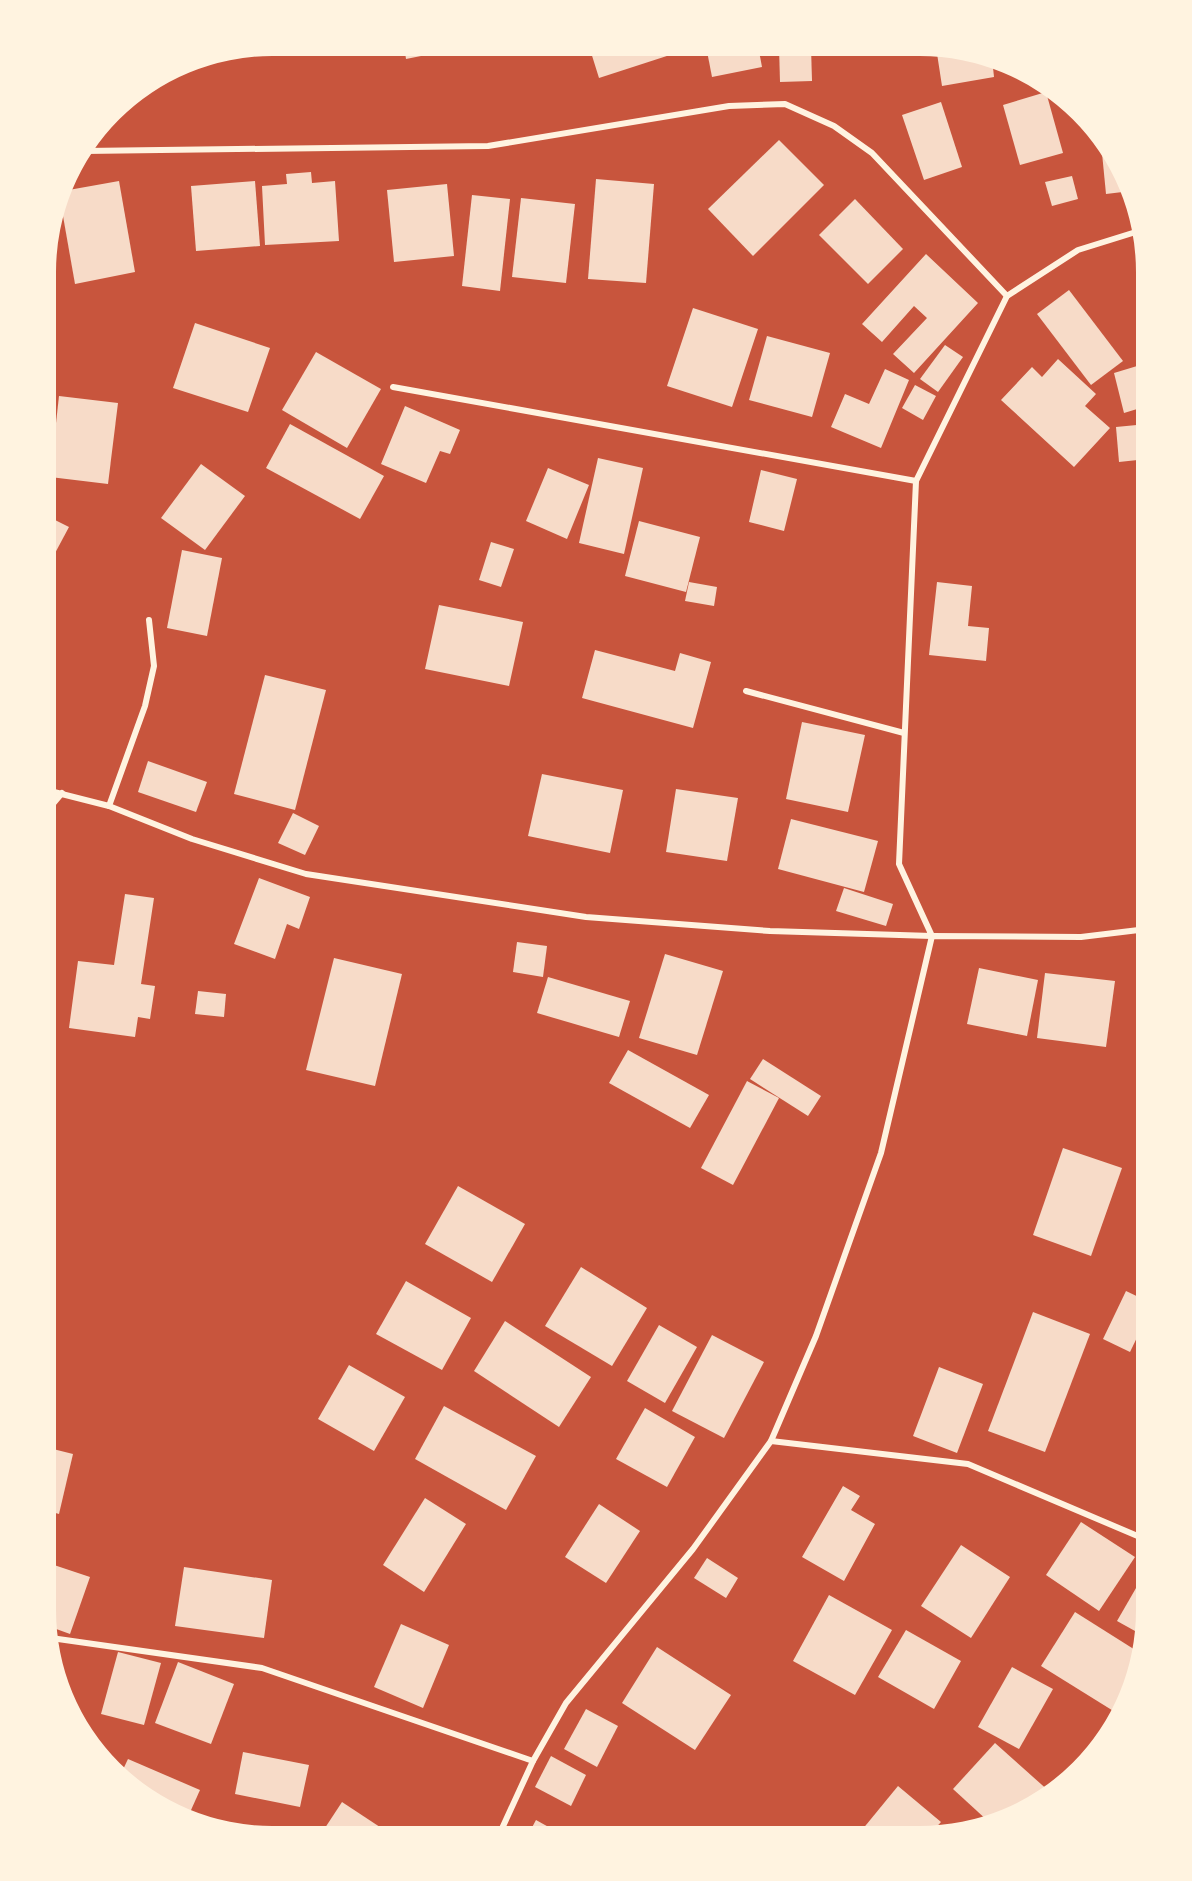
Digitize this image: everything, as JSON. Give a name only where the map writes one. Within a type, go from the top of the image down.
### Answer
[{"type":"street","points":[[93,151],[488,146],[729,106],[785,104],[834,126],[872,153],[1007,296]]},
{"type":"street","points":[[502,1826],[533,1761],[566,1703],[693,1549],[771,1441],[816,1336],[881,1153],[933,936],[899,864],[916,481],[1007,296],[1078,250],[1133,233]]},
{"type":"street","points":[[393,387],[916,481]]},
{"type":"street","points":[[109,806],[145,706],[154,666],[149,620]]},
{"type":"street","points":[[746,691],[904,732]]},
{"type":"street","points":[[56,792],[109,806],[192,839],[306,874],[586,917],[770,931],[933,936],[1081,937],[1136,930]]},
{"type":"street","points":[[56,800],[62,793]]},
{"type":"street","points":[[771,1441],[968,1464],[1136,1536]]},
{"type":"street","points":[[57,1639],[262,1668],[533,1761]]},
{"type":"building","points":[[406,56],[421,56],[406,59]]},
{"type":"building","points":[[592,56],[667,56],[599,78]]},
{"type":"building","points":[[708,56],[760,56],[762,67],[712,77]]},
{"type":"building","points":[[779,56],[811,56],[812,81],[780,82]]},
{"type":"building","points":[[937,56],[993,68],[994,77],[942,86]]},
{"type":"building","points":[[1042,93],[1047,97],[1063,153],[1020,165],[1003,105]]},
{"type":"building","points":[[941,102],[962,167],[924,180],[902,115]]},
{"type":"building","points":[[779,140],[824,185],[753,256],[708,209]]},
{"type":"building","points":[[1102,155],[1121,192],[1106,194]]},
{"type":"building","points":[[311,172],[312,183],[335,181],[339,241],[265,245],[262,186],[287,184],[286,174]]},
{"type":"building","points":[[1072,176],[1078,199],[1052,206],[1045,182]]},
{"type":"building","points":[[596,179],[654,184],[646,283],[588,279]]},
{"type":"building","points":[[119,181],[135,272],[75,284],[63,216],[72,189]]},
{"type":"building","points":[[255,181],[260,246],[196,251],[191,186]]},
{"type":"building","points":[[447,184],[454,256],[394,262],[387,190]]},
{"type":"building","points":[[472,195],[510,199],[500,291],[462,286]]},
{"type":"building","points":[[521,198],[575,204],[566,283],[512,277]]},
{"type":"building","points":[[855,199],[903,249],[868,284],[819,235]]},
{"type":"building","points":[[926,254],[978,303],[914,373],[893,354],[927,318],[914,306],[882,342],[862,324]]},
{"type":"building","points":[[1069,290],[1123,361],[1091,385],[1037,314]]},
{"type":"building","points":[[693,308],[758,329],[732,407],[667,386]]},
{"type":"building","points":[[195,323],[270,348],[248,412],[173,388]]},
{"type":"building","points":[[767,336],[830,353],[812,417],[749,400]]},
{"type":"building","points":[[945,345],[963,357],[938,392],[920,379]]},
{"type":"building","points":[[316,352],[381,389],[347,448],[282,410]]},
{"type":"building","points":[[1058,359],[1096,394],[1085,406],[1110,428],[1074,467],[1001,400],[1032,367],[1042,377]]},
{"type":"building","points":[[1136,366],[1136,409],[1124,413],[1114,373]]},
{"type":"building","points":[[885,369],[909,380],[881,448],[831,427],[845,394],[869,404]]},
{"type":"building","points":[[915,385],[936,396],[923,420],[902,408]]},
{"type":"building","points":[[59,396],[118,403],[108,484],[56,478],[56,423]]},
{"type":"building","points":[[405,406],[460,430],[450,454],[440,451],[426,483],[381,464]]},
{"type":"building","points":[[290,424],[384,476],[360,519],[266,468]]},
{"type":"building","points":[[1136,425],[1136,460],[1119,462],[1116,427]]},
{"type":"building","points":[[598,458],[643,468],[624,554],[579,543]]},
{"type":"building","points":[[201,464],[245,496],[205,550],[161,518]]},
{"type":"building","points":[[548,468],[589,485],[567,539],[526,521]]},
{"type":"building","points":[[761,470],[797,479],[784,531],[749,522]]},
{"type":"building","points":[[56,520],[69,527],[56,551]]},
{"type":"building","points":[[639,521],[700,537],[686,592],[625,576]]},
{"type":"building","points":[[491,542],[514,549],[501,587],[479,580]]},
{"type":"building","points":[[182,550],[222,558],[207,636],[167,628]]},
{"type":"building","points":[[689,582],[717,587],[714,606],[685,601]]},
{"type":"building","points":[[937,582],[972,586],[968,626],[989,628],[986,661],[929,655]]},
{"type":"building","points":[[439,605],[523,622],[509,686],[425,669]]},
{"type":"building","points":[[595,650],[675,671],[680,653],[711,662],[693,728],[582,698]]},
{"type":"building","points":[[265,675],[326,690],[295,810],[234,794]]},
{"type":"building","points":[[802,722],[865,735],[848,812],[786,799]]},
{"type":"building","points":[[148,761],[207,782],[196,812],[138,792]]},
{"type":"building","points":[[542,774],[623,790],[610,853],[528,836]]},
{"type":"building","points":[[676,789],[738,798],[727,861],[666,852]]},
{"type":"building","points":[[293,813],[319,826],[305,855],[278,843]]},
{"type":"building","points":[[791,819],[878,841],[864,892],[778,869]]},
{"type":"building","points":[[259,878],[310,897],[299,929],[287,924],[275,959],[234,944]]},
{"type":"building","points":[[844,888],[893,904],[886,926],[836,911]]},
{"type":"building","points":[[125,894],[154,898],[141,984],[155,986],[150,1019],[138,1017],[135,1037],[69,1028],[78,961],[114,965]]},
{"type":"building","points":[[517,942],[547,946],[543,977],[513,972]]},
{"type":"building","points":[[665,954],[723,971],[697,1055],[639,1038]]},
{"type":"building","points":[[334,958],[402,974],[375,1086],[306,1070]]},
{"type":"building","points":[[979,968],[1038,980],[1027,1036],[967,1024]]},
{"type":"building","points":[[1045,973],[1115,981],[1106,1047],[1037,1038]]},
{"type":"building","points":[[548,977],[630,1001],[619,1037],[537,1013]]},
{"type":"building","points":[[198,991],[226,994],[224,1017],[195,1014]]},
{"type":"building","points":[[628,1050],[709,1095],[690,1128],[609,1083]]},
{"type":"building","points":[[763,1059],[821,1096],[808,1116],[750,1079]]},
{"type":"building","points":[[747,1081],[779,1098],[733,1185],[701,1168]]},
{"type":"building","points":[[1063,1148],[1122,1168],[1091,1256],[1033,1235]]},
{"type":"building","points":[[458,1186],[525,1224],[492,1282],[425,1244]]},
{"type":"building","points":[[581,1267],[647,1308],[612,1366],[545,1326]]},
{"type":"building","points":[[406,1281],[471,1318],[442,1370],[376,1334]]},
{"type":"building","points":[[1126,1291],[1136,1296],[1136,1340],[1130,1352],[1103,1339]]},
{"type":"building","points":[[1033,1312],[1090,1334],[1045,1452],[988,1431]]},
{"type":"building","points":[[505,1321],[591,1377],[559,1427],[474,1371]]},
{"type":"building","points":[[659,1325],[697,1347],[665,1403],[627,1381]]},
{"type":"building","points":[[712,1335],[764,1362],[724,1438],[672,1411]]},
{"type":"building","points":[[349,1365],[405,1397],[374,1451],[318,1419]]},
{"type":"building","points":[[939,1367],[983,1384],[957,1453],[913,1436]]},
{"type":"building","points":[[444,1406],[536,1456],[506,1510],[415,1459]]},
{"type":"building","points":[[645,1408],[695,1437],[667,1487],[616,1459]]},
{"type":"building","points":[[56,1450],[73,1454],[59,1514],[56,1513]]},
{"type":"building","points":[[843,1486],[860,1496],[851,1510],[875,1524],[844,1581],[802,1557]]},
{"type":"building","points":[[425,1498],[466,1524],[424,1592],[383,1565]]},
{"type":"building","points":[[599,1504],[640,1531],[606,1583],[565,1557]]},
{"type":"building","points":[[1081,1522],[1135,1557],[1099,1611],[1046,1575]]},
{"type":"building","points":[[961,1545],[1010,1577],[971,1638],[921,1606]]},
{"type":"building","points":[[707,1558],[738,1578],[726,1598],[694,1578]]},
{"type":"building","points":[[56,1566],[90,1577],[70,1634],[56,1629]]},
{"type":"building","points":[[184,1567],[272,1580],[264,1638],[175,1626]]},
{"type":"building","points":[[1136,1588],[1135,1631],[1117,1621]]},
{"type":"building","points":[[829,1595],[892,1630],[855,1695],[793,1661]]},
{"type":"building","points":[[1075,1612],[1133,1648],[1125,1679],[1112,1710],[1041,1666]]},
{"type":"building","points":[[401,1624],[449,1645],[423,1708],[374,1687]]},
{"type":"building","points":[[906,1630],[961,1661],[934,1709],[878,1677]]},
{"type":"building","points":[[657,1647],[731,1695],[695,1750],[622,1703]]},
{"type":"building","points":[[118,1652],[161,1663],[144,1725],[101,1714]]},
{"type":"building","points":[[178,1662],[234,1684],[211,1744],[155,1723]]},
{"type":"building","points":[[1012,1667],[1053,1689],[1019,1749],[978,1727]]},
{"type":"building","points":[[586,1709],[618,1726],[597,1767],[564,1749]]},
{"type":"building","points":[[995,1743],[1044,1787],[1016,1803],[983,1816],[953,1789]]},
{"type":"building","points":[[243,1752],[309,1765],[300,1807],[235,1794]]},
{"type":"building","points":[[551,1756],[586,1775],[571,1806],[535,1787]]},
{"type":"building","points":[[128,1759],[200,1790],[191,1810],[164,1797],[124,1767]]},
{"type":"building","points":[[898,1786],[941,1822],[939,1825],[920,1826],[865,1826]]},
{"type":"building","points":[[342,1802],[378,1826],[326,1826]]},
{"type":"building","points":[[536,1820],[547,1826],[533,1826]]}]
